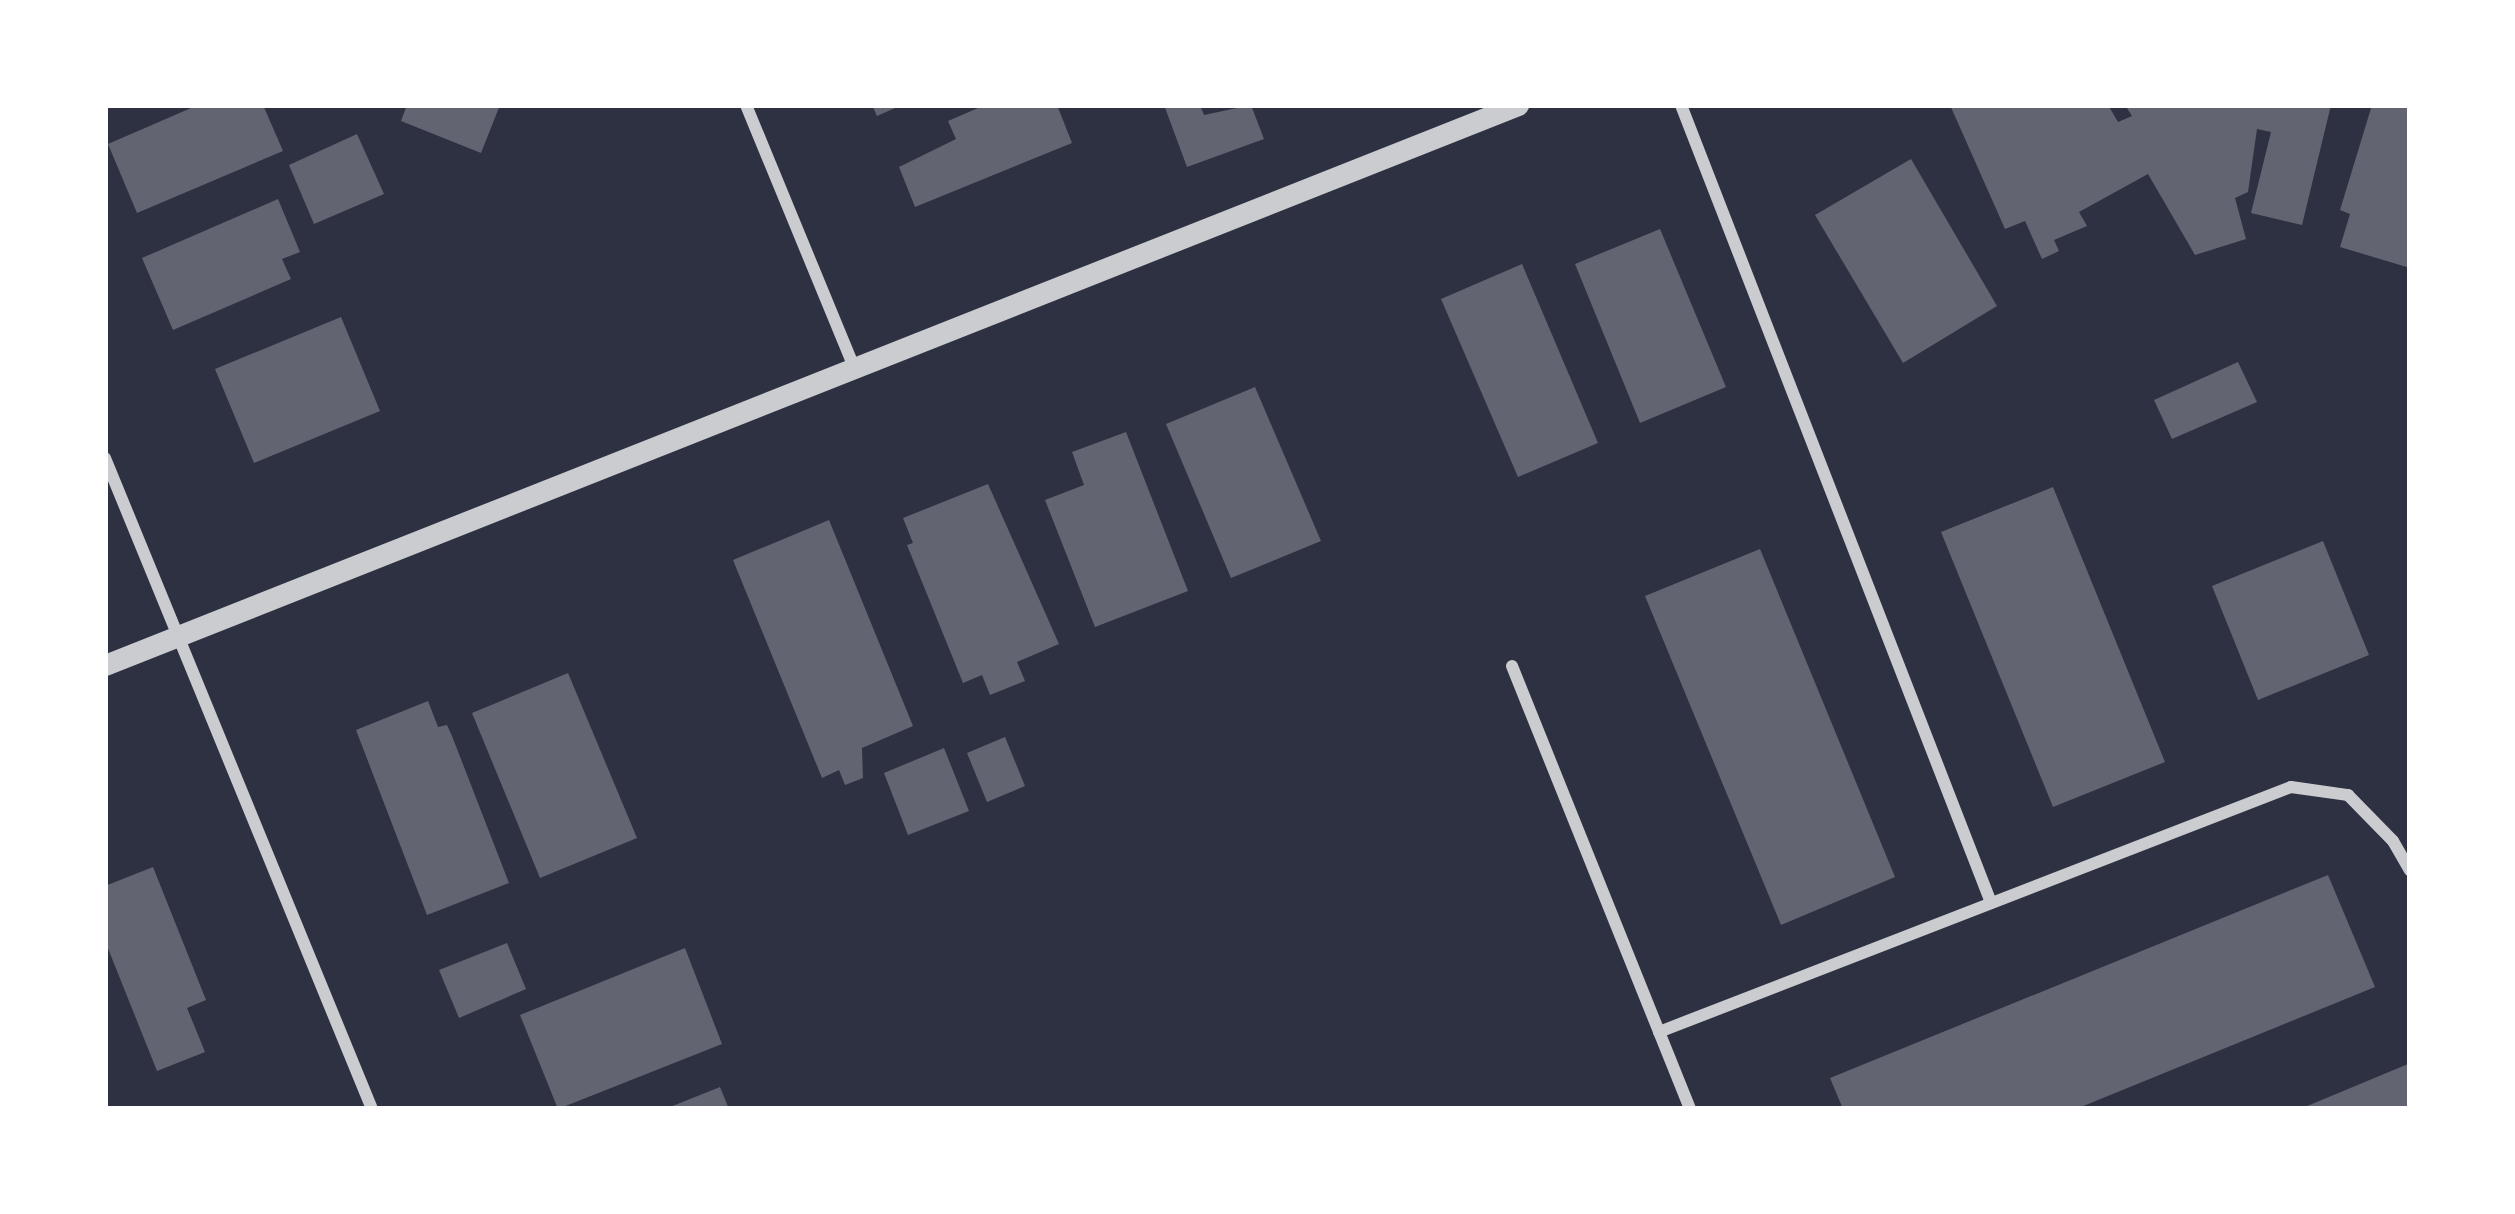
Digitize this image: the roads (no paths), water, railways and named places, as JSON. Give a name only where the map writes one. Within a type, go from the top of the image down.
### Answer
[{"type":"street","points":[[746,105],[856,373]]},
{"type":"street","points":[[105,664],[856,373],[1518,105]]},
{"type":"street","points":[[1681,105],[1990,900]]},
{"type":"street","points":[[105,458],[372,1109]]},
{"type":"street","points":[[1512,666],[1690,1109]]},
{"type":"street","points":[[1659,1032],[1990,900],[2291,788],[2348,795],[2393,841],[2410,871]]}]
